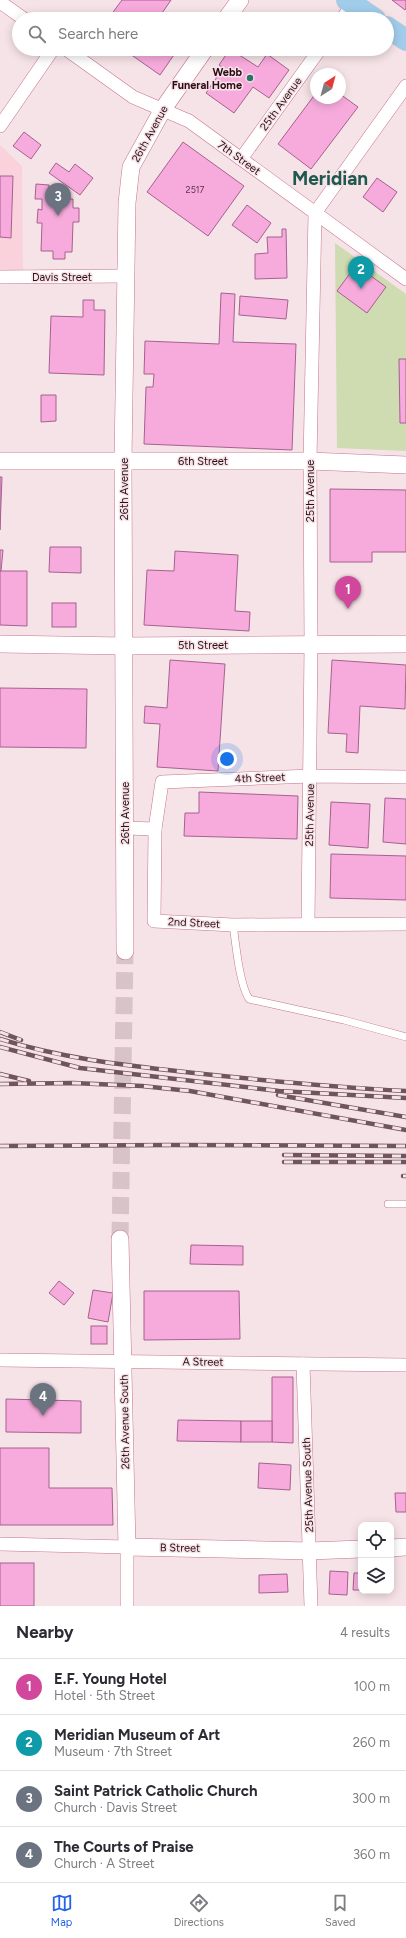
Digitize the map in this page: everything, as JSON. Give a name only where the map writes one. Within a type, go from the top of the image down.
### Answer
[{"type":"main road","points":[[348,8],[358,12]]},
{"type":"main road","points":[[394,32],[406,40]]},
{"type":"street","points":[[231,12],[240,0]]},
{"type":"street","points":[[0,2],[14,12]]},
{"type":"street","points":[[0,126],[48,56]]},
{"type":"street","name":"7th Street","points":[[76,56],[134,97],[189,121],[406,279]]},
{"type":"street","name":"26th Avenue","points":[[125,951],[125,646],[123,461],[127,204],[131,167],[162,109],[200,56]]},
{"type":"street","name":"25th Avenue","points":[[241,159],[315,56]]},
{"type":"street","points":[[315,213],[406,86]]},
{"type":"street","name":"25th Avenue","points":[[308,924],[311,645],[310,461],[315,213]]},
{"type":"street","name":"Davis Street","points":[[0,278],[125,276]]},
{"type":"street","name":"6th Street","points":[[0,461],[310,461],[406,465]]},
{"type":"street","name":"5th Street","points":[[0,644],[125,646],[406,644]]},
{"type":"street","name":"4th Street","points":[[155,829],[162,782],[310,776],[406,777]]},
{"type":"street","points":[[125,828],[155,829]]},
{"type":"street","name":"2nd Street","points":[[155,829],[154,921],[233,925],[406,924]]},
{"type":"street","name":"26th Avenue South","points":[[120,1238],[127,1606]]},
{"type":"street","name":"A Street","points":[[0,1360],[406,1365]]},
{"type":"street","name":"25th Avenue South","points":[[303,1364],[311,1606]]},
{"type":"street","name":"B Street","points":[[0,1544],[310,1551],[358,1549]]},
{"type":"street","points":[[394,1548],[406,1547]]},
{"type":"lane","points":[[233,925],[242,978],[246,993],[250,998],[344,1020],[406,1037]]},
{"type":"lane","points":[[388,1204],[406,1204]]},
{"type":"shaded area","points":[[0,145],[22,166],[23,270],[0,270]]},
{"type":"green space","points":[[335,243],[406,294],[406,451],[337,448]]},
{"type":"building","points":[[122,0],[171,0],[163,12],[113,12]]},
{"type":"building","points":[[392,0],[406,0],[405,10]]},
{"type":"building","points":[[133,56],[173,56],[160,75]]},
{"type":"building","name":"Webb Funeral Home","points":[[225,56],[241,56],[258,67],[266,56],[270,56],[289,70],[269,98],[253,87],[234,113],[206,93],[223,68],[219,65]]},
{"type":"building","points":[[346,98],[358,107],[311,169],[278,144],[310,101],[310,104],[346,104]]},
{"type":"building","points":[[24,132],[41,145],[31,159],[13,146]]},
{"type":"building","points":[[183,142],[244,186],[208,236],[147,192]]},
{"type":"building","points":[[56,163],[69,172],[75,164],[93,178],[80,195],[49,173]]},
{"type":"building","points":[[0,176],[13,176],[11,238],[0,237]]},
{"type":"building","points":[[377,178],[397,192],[383,212],[363,197]]},
{"type":"building","points":[[36,184],[49,185],[48,199],[49,195],[54,190],[61,191],[65,199],[73,199],[73,208],[79,208],[79,222],[73,222],[72,252],[65,252],[65,259],[53,259],[53,251],[41,251],[42,223],[37,223],[38,209],[42,210],[42,199],[35,199]]},
{"type":"building","points":[[247,205],[271,223],[257,243],[232,225]]},
{"type":"building","points":[[282,229],[286,229],[287,278],[255,279],[255,254],[268,253],[267,237],[282,237]]},
{"type":"building","points":[[356,265],[386,287],[367,313],[337,291]]},
{"type":"building","points":[[221,293],[235,294],[233,342],[296,344],[292,450],[144,444],[146,387],[153,387],[154,374],[144,374],[145,341],[219,344]]},
{"type":"building","points":[[240,296],[288,300],[286,319],[239,315]]},
{"type":"building","points":[[83,300],[94,300],[94,310],[105,310],[104,375],[49,373],[51,316],[83,317]]},
{"type":"building","points":[[399,359],[406,359],[406,423],[400,423]]},
{"type":"building","points":[[41,395],[56,395],[56,421],[41,422]]},
{"type":"building","points":[[0,477],[2,477],[0,530]]},
{"type":"building","points":[[330,489],[406,490],[406,552],[372,552],[372,562],[330,562]]},
{"type":"building","points":[[50,547],[81,547],[81,573],[49,572]]},
{"type":"building","points":[[0,550],[3,550],[1,571],[0,571]]},
{"type":"building","points":[[175,551],[238,555],[235,611],[250,612],[249,631],[144,625],[147,570],[174,571]]},
{"type":"building","points":[[0,571],[27,571],[27,626],[0,625]]},
{"type":"building","points":[[52,603],[76,603],[76,627],[52,627]]},
{"type":"building","points":[[170,660],[225,664],[218,771],[157,767],[160,724],[144,723],[145,706],[167,708]]},
{"type":"building","points":[[332,660],[406,665],[405,709],[360,706],[358,753],[346,752],[347,734],[328,733]]},
{"type":"building","points":[[0,688],[87,689],[86,748],[0,747]]},
{"type":"building","points":[[199,792],[298,796],[297,839],[184,836],[185,813],[199,813]]},
{"type":"building","points":[[385,798],[406,799],[406,844],[383,842]]},
{"type":"building","points":[[331,802],[370,804],[368,848],[329,845]]},
{"type":"building","points":[[331,854],[406,856],[406,900],[330,898]]},
{"type":"building","points":[[191,1245],[243,1246],[243,1265],[190,1264]]},
{"type":"building","points":[[59,1281],[74,1293],[64,1305],[49,1293]]},
{"type":"building","points":[[93,1290],[113,1293],[108,1322],[88,1318]]},
{"type":"building","points":[[144,1291],[239,1291],[240,1339],[144,1340]]},
{"type":"building","points":[[91,1326],[107,1326],[107,1344],[91,1344]]},
{"type":"building","points":[[272,1377],[293,1377],[293,1443],[272,1442]]},
{"type":"building","points":[[6,1399],[81,1401],[81,1433],[6,1432]]},
{"type":"building","points":[[178,1420],[241,1421],[241,1442],[177,1441]]},
{"type":"building","points":[[241,1421],[272,1421],[272,1442],[241,1442]]},
{"type":"building","points":[[0,1448],[49,1448],[49,1488],[112,1488],[113,1525],[0,1525]]},
{"type":"building","points":[[259,1463],[291,1465],[290,1490],[258,1488]]},
{"type":"building","points":[[395,1493],[406,1493],[406,1512],[396,1512]]},
{"type":"building","points":[[0,1563],[34,1563],[34,1606],[0,1606]]},
{"type":"building","points":[[330,1571],[348,1572],[347,1595],[329,1594]]},
{"type":"building","points":[[354,1573],[358,1573],[358,1590],[353,1590]]},
{"type":"building","points":[[287,1574],[288,1592],[259,1593],[259,1575]]},
{"type":"tunnel","points":[[120,1239],[125,951]]},
{"type":"railway","points":[[0,1032],[21,1040]]},
{"type":"railway","points":[[0,1039],[23,1046],[68,1056],[138,1067],[295,1083],[406,1091]]},
{"type":"railway","points":[[0,1047],[80,1068],[279,1091],[406,1098]]},
{"type":"railway","points":[[0,1074],[29,1081]]},
{"type":"railway","points":[[0,1084],[73,1083],[142,1086],[190,1091],[406,1130]]},
{"type":"railway","points":[[278,1095],[406,1117]]},
{"type":"railway","points":[[0,1146],[406,1146]]},
{"type":"railway","points":[[284,1155],[406,1156]]},
{"type":"railway","points":[[284,1162],[406,1162]]},
{"type":"place","name":"Webb Funeral Home","points":[[250,78]]},
{"type":"place","name":"Saint Patrick Catholic Church","points":[[58,216]]},
{"type":"place","name":"Meridian Museum of Art","points":[[361,289]]},
{"type":"place","name":"E.F. Young Hotel","points":[[348,609]]},
{"type":"place","name":"The Courts of Praise","points":[[43,1416]]},
{"type":"district","name":"Meridian","points":[[330,178]]}]
